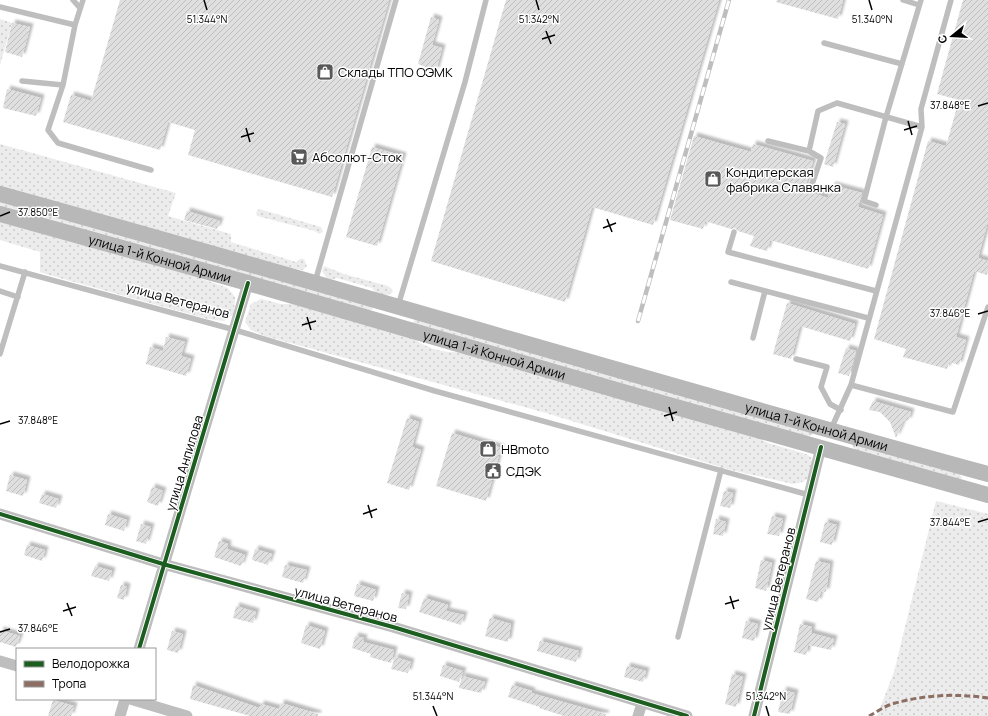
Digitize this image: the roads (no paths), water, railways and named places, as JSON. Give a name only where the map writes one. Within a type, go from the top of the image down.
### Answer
[{"type":"main road","name":"улица 1-й Конной Армии","points":[[0,194],[315,282],[642,378],[986,473]]},
{"type":"main road","name":"улица 1-й Конной Армии","points":[[0,214],[248,283],[637,396],[983,493]]},
{"type":"main road","points":[[392,325],[398,306]]},
{"type":"main road","points":[[824,448],[831,430]]},
{"type":"main road","points":[[983,493],[986,473]]},
{"type":"street","name":"улица Анпилова","points":[[139,648],[163,564],[248,283]]},
{"type":"street","name":"улица Ветеранов","points":[[754,716],[809,495],[824,448]]},
{"type":"street","name":"улица Ветеранов","points":[[0,514],[163,564],[393,627],[687,716]]},
{"type":"street","points":[[0,661],[16,666]]},
{"type":"street","points":[[120,716],[125,700]]},
{"type":"street","points":[[133,700],[187,716]]},
{"type":"street","points":[[638,716],[642,703]]},
{"type":"lane","points":[[73,0],[80,8]]},
{"type":"lane","points":[[82,0],[62,86],[48,130],[58,143],[151,170]]},
{"type":"lane","points":[[315,282],[396,0]]},
{"type":"lane","points":[[398,306],[465,82],[486,0]]},
{"type":"lane","points":[[876,205],[864,201],[886,117],[920,2],[904,0]]},
{"type":"lane","points":[[831,430],[851,385],[868,318],[922,127],[921,109],[951,0]]},
{"type":"lane","points":[[0,7],[75,25]]},
{"type":"lane","points":[[824,42],[902,64]]},
{"type":"lane","points":[[22,82],[62,86]]},
{"type":"lane","points":[[809,151],[818,111],[837,103],[922,127]]},
{"type":"lane","points":[[768,141],[809,151],[821,158],[810,190]]},
{"type":"lane","points":[[734,232],[728,252],[876,291]]},
{"type":"lane","name":"улица Ветеранов","points":[[0,266],[234,330],[435,391],[809,495]]},
{"type":"lane","points":[[0,354],[25,272]]},
{"type":"lane","points":[[731,282],[868,318]]},
{"type":"lane","points":[[0,291],[18,297]]},
{"type":"lane","points":[[752,338],[766,291]]},
{"type":"lane","points":[[851,385],[953,412],[988,307]]},
{"type":"lane","points":[[796,359],[827,368],[821,387],[830,404],[841,410]]},
{"type":"lane","points":[[678,637],[720,470]]},
{"type":"railway","points":[[638,321],[729,0]]},
{"type":"place","name":"Склады ТПО ОЭМК","points":[[325,72]]},
{"type":"place","name":"Абсолют-Сток","points":[[299,157]]},
{"type":"place","name":"Кондитерская фабрика Славянка","points":[[713,179]]},
{"type":"place","name":"HBmoto","points":[[488,449]]},
{"type":"place","name":"СДЭК","points":[[493,471]]}]
